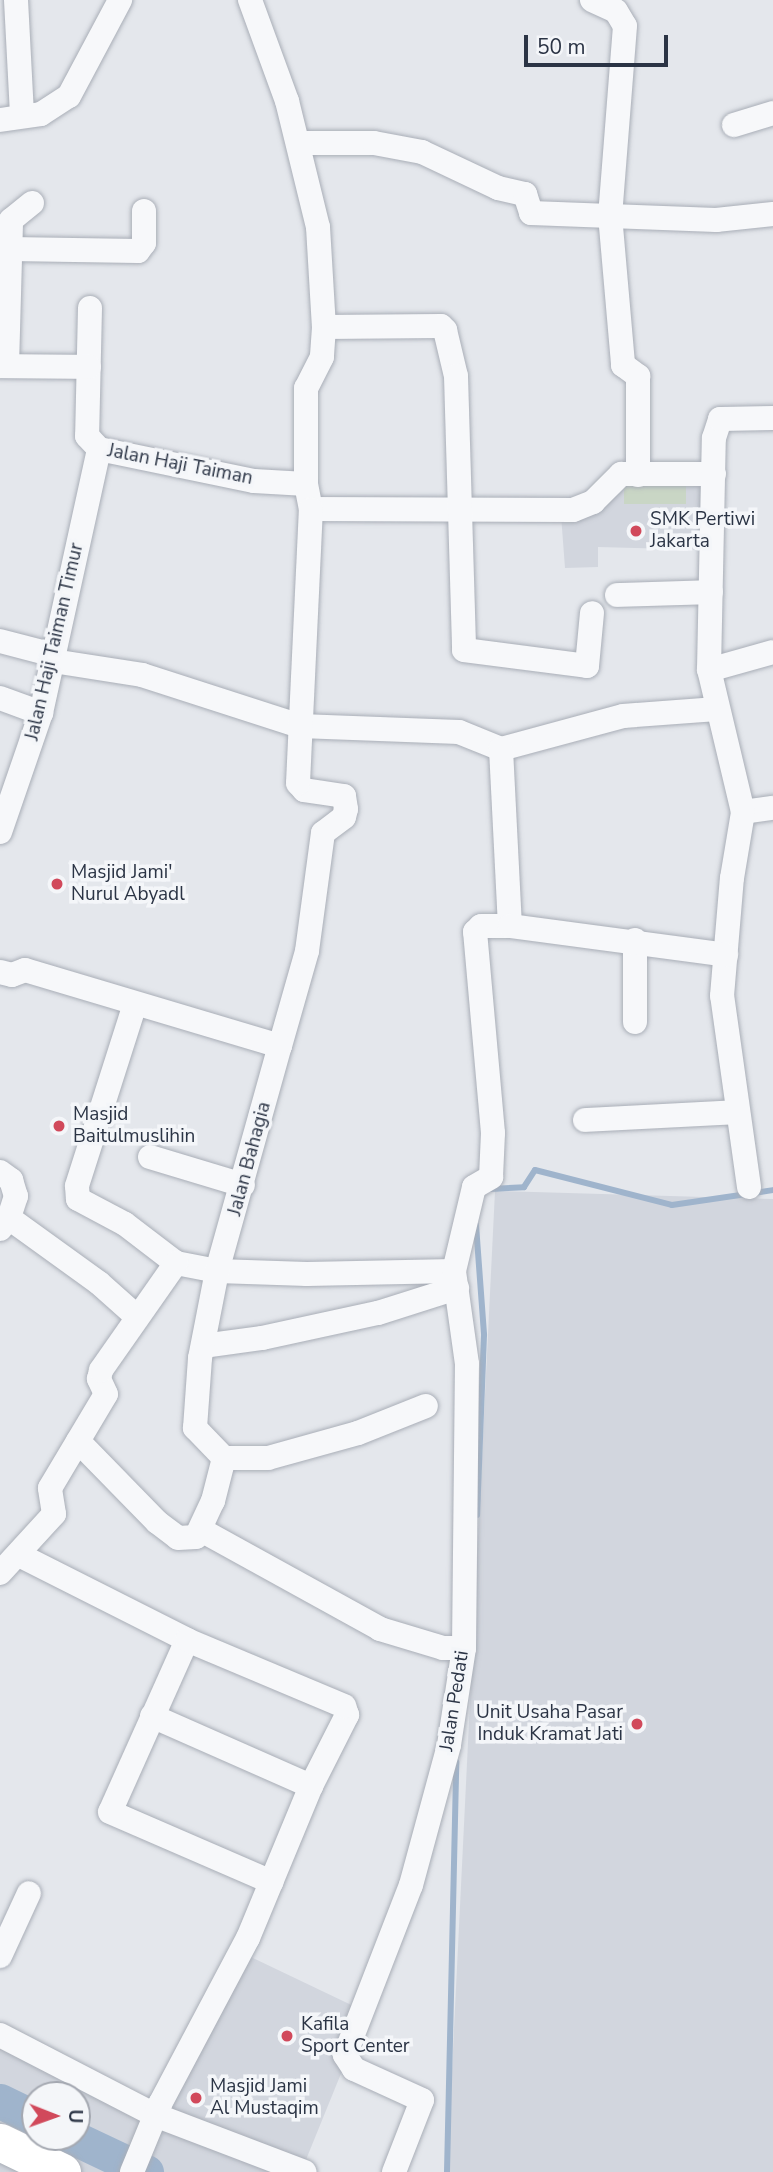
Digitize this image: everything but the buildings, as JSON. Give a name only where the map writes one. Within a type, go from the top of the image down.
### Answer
[{"type":"highway","points":[[0,2142],[62,2172]]},
{"type":"highway","points":[[0,2169],[5,2172]]},
{"type":"street","points":[[16,0],[11,118],[56,108],[69,96],[120,0]]},
{"type":"street","points":[[250,0],[271,48],[299,143],[318,227],[324,327],[322,357],[306,388],[306,484],[311,509],[300,726]]},
{"type":"street","points":[[592,0],[616,11],[625,26],[610,215],[623,365],[638,376],[638,475]]},
{"type":"street","points":[[734,125],[773,113]]},
{"type":"street","points":[[299,143],[374,143],[422,152],[498,188],[525,194],[531,213],[716,220],[773,215]]},
{"type":"street","points":[[32,204],[12,218],[4,366],[89,367]]},
{"type":"street","points":[[10,249],[138,251],[144,243],[144,211]]},
{"type":"street","name":"Jalan Haji Taiman","points":[[90,308],[87,436],[99,449],[254,481],[306,484]]},
{"type":"street","points":[[324,327],[444,327],[456,376],[464,650],[587,666],[592,613]]},
{"type":"street","points":[[749,1187],[722,996],[743,813],[736,769],[717,709],[709,670],[714,474],[716,425],[720,419],[773,418]]},
{"type":"street","name":"Jalan Haji Taiman Timur","points":[[0,832],[41,713],[99,449]]},
{"type":"street","points":[[311,509],[573,510],[593,502],[618,475],[714,474]]},
{"type":"street","points":[[617,594],[711,592]]},
{"type":"street","points":[[0,641],[53,658],[142,675],[300,726],[459,732],[501,749],[623,716],[717,709]]},
{"type":"street","points":[[709,670],[773,652]]},
{"type":"street","points":[[0,698],[41,713]]},
{"type":"street","name":"Jalan Bahagia","points":[[224,1458],[195,1428],[194,1393],[217,1271],[307,951],[323,832],[344,817],[346,809],[344,796],[299,786],[300,726]]},
{"type":"street","points":[[501,749],[510,926],[635,940],[726,955]]},
{"type":"street","points":[[743,813],[773,808]]},
{"type":"street","name":"Jalan Pedati","points":[[394,2172],[422,2100],[354,2068],[345,2055],[411,1885],[446,1757],[464,1648],[467,1364],[455,1279],[474,1187],[491,1177],[490,1092],[475,932],[481,926],[510,926]]},
{"type":"street","points":[[635,940],[635,1021]]},
{"type":"street","points":[[2,981],[24,971],[280,1046]]},
{"type":"street","points":[[135,1004],[76,1195],[176,1263],[217,1271],[455,1279]]},
{"type":"street","points":[[585,1120],[737,1112]]},
{"type":"street","points":[[150,1157],[243,1185]]},
{"type":"street","points":[[0,1172],[15,1187],[5,1224],[99,1283],[136,1316]]},
{"type":"street","points":[[0,1573],[54,1514],[50,1488],[106,1394],[99,1379],[101,1370],[136,1316],[176,1263]]},
{"type":"street","points":[[203,1346],[262,1338],[378,1313],[455,1279]]},
{"type":"street","points":[[78,1441],[166,1528],[187,1540],[201,1530],[224,1458],[268,1458],[358,1433],[426,1406]]},
{"type":"street","points":[[201,1530],[380,1629],[436,1646],[464,1648]]},
{"type":"street","points":[[25,1558],[187,1640],[347,1710],[248,1938],[152,2124],[132,2172]]},
{"type":"street","points":[[187,1640],[110,1812],[272,1882]]},
{"type":"street","points":[[152,1716],[312,1786]]},
{"type":"street","points":[[0,1956],[29,1893]]},
{"type":"street","points":[[0,2035],[152,2124],[304,2172]]},
{"type":"shaded area","name":"SMK Pertiwi Jakarta","points":[[710,477],[710,550],[598,547],[598,567],[565,568],[561,515],[620,478]]},
{"type":"shaded area","name":"Unit Usaha Pasar Induk Kramat Jati","points":[[495,1191],[773,1199],[773,2172],[447,2172]]},
{"type":"shaded area","points":[[236,1950],[366,2012],[301,2172],[0,2172],[0,2049],[70,2081],[21,2081],[21,2151],[91,2151],[91,2091],[148,2117]]},
{"type":"green space","points":[[624,481],[686,481],[686,504],[624,504]]},
{"type":"waterway","points":[[490,1189],[524,1187],[535,1170],[672,1205],[773,1190]]},
{"type":"waterway","points":[[476,1225],[484,1335],[477,1515]]},
{"type":"waterway","points":[[447,2172],[456,1762]]},
{"type":"waterway","points":[[0,2101],[21,2111]]},
{"type":"waterway","points":[[91,2146],[146,2172]]},
{"type":"place","name":"SMK Pertiwi Jakarta","points":[[636,531]]},
{"type":"place","name":"Masjid Jami' Nurul Abyadl","points":[[57,884]]},
{"type":"place","name":"Masjid Baitulmuslihin","points":[[59,1126]]},
{"type":"place","name":"Unit Usaha Pasar Induk Kramat Jati","points":[[637,1724]]},
{"type":"place","name":"Kafila Sport Center","points":[[287,2036]]},
{"type":"place","name":"Masjid Jami Al Mustaqim","points":[[196,2098]]}]
